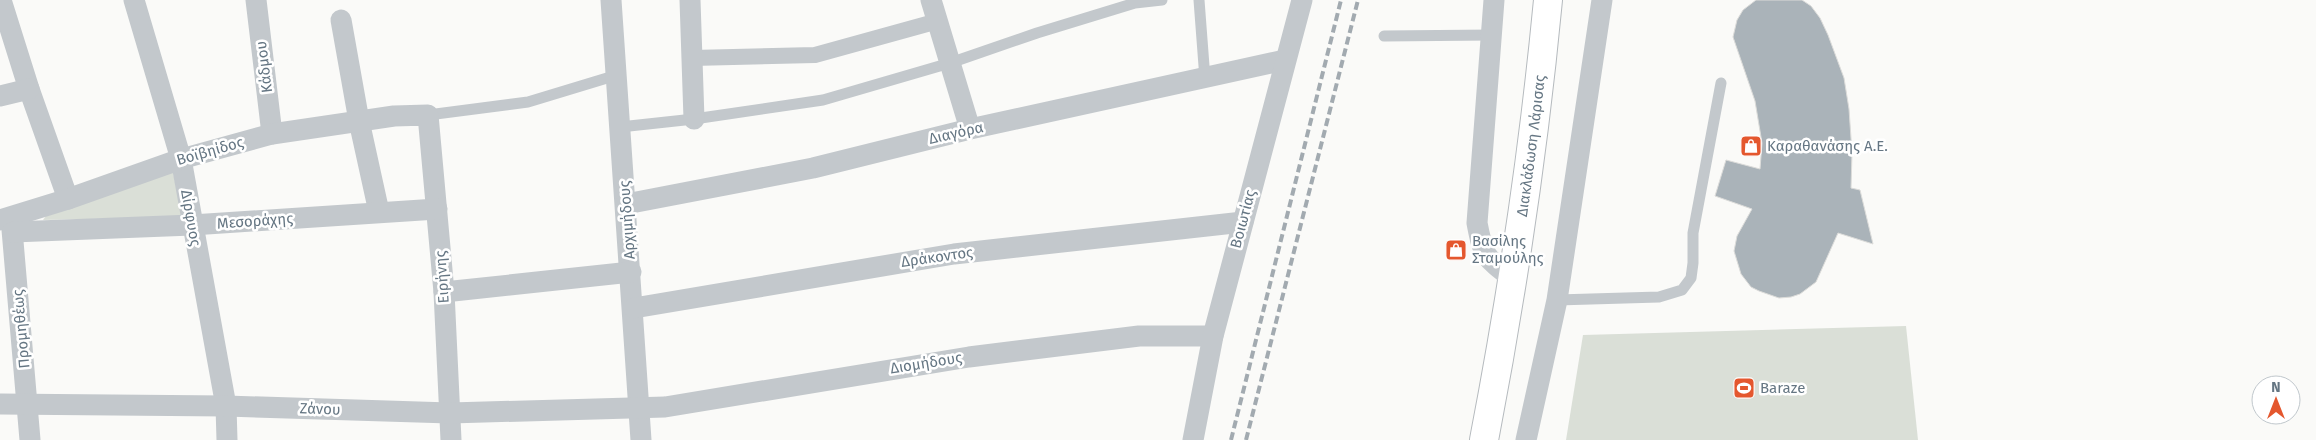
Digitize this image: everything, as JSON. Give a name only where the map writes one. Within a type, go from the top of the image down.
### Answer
[{"type":"main road","name":"Διακλάδωση Λάρισας","points":[[1484,440],[1512,278],[1536,115],[1548,0]]},
{"type":"street","name":"Δίρφυος","points":[[134,0],[181,159],[226,406],[227,440]]},
{"type":"street","name":"Κάδμου","points":[[256,0],[272,134]]},
{"type":"street","name":"Αρχιμήδους","points":[[611,0],[634,308],[641,440]]},
{"type":"street","points":[[690,0],[694,119]]},
{"type":"street","points":[[931,0],[970,129]]},
{"type":"street","name":"Βοιωτίας","points":[[1193,440],[1213,336],[1302,0]]},
{"type":"street","points":[[1494,0],[1477,223],[1482,249],[1490,262],[1512,278]]},
{"type":"street","points":[[1529,439],[1557,300],[1602,0]]},
{"type":"street","points":[[3,13],[68,199]]},
{"type":"street","points":[[340,20],[379,212]]},
{"type":"street","points":[[692,58],[815,55],[938,21]]},
{"type":"street","name":"Διαγόρα","points":[[626,204],[813,168],[970,129],[1285,60]]},
{"type":"street","points":[[0,96],[29,90]]},
{"type":"street","name":"Βοϊβηίδος","points":[[8,223],[68,199],[181,159],[272,134],[394,116],[428,115]]},
{"type":"street","name":"Ειρήνης","points":[[428,115],[444,292],[451,440]]},
{"type":"street","name":"Μεσοράχης","points":[[8,223],[192,225],[437,208]]},
{"type":"street","name":"Δράκοντος","points":[[634,308],[954,254],[1243,222]]},
{"type":"street","name":"Προμηθέως","points":[[8,223],[28,404],[30,440]]},
{"type":"street","points":[[444,292],[631,272]]},
{"type":"street","name":"Διομήδους","points":[[640,406],[674,405],[852,374],[1044,347],[1139,336],[1213,336]]},
{"type":"street","name":"Ζάνου","points":[[0,404],[226,406],[450,413],[640,406]]},
{"type":"lane","points":[[620,127],[694,119],[823,100],[950,63],[1037,33],[1135,3],[1162,0]]},
{"type":"lane","points":[[1199,0],[1205,79]]},
{"type":"lane","points":[[1384,36],[1492,35]]},
{"type":"lane","points":[[428,115],[528,102],[617,75]]},
{"type":"lane","points":[[1557,300],[1659,297],[1682,290],[1691,278],[1693,233],[1721,83]]},
{"type":"shaded area","points":[[173,172],[182,217],[43,220],[46,216]]},
{"type":"shaded area","name":"Baraze","points":[[1906,326],[1918,440],[1566,440],[1583,335]]},
{"type":"building","points":[[1756,0],[1802,0],[1811,6],[1820,18],[1844,78],[1849,109],[1852,153],[1851,188],[1860,190],[1873,244],[1838,233],[1816,282],[1800,294],[1791,297],[1779,298],[1759,291],[1751,287],[1741,274],[1734,251],[1737,236],[1752,209],[1715,196],[1726,160],[1760,169],[1762,143],[1755,101],[1733,37],[1737,20],[1743,10]]},
{"type":"railway","points":[[1231,440],[1341,0]]},
{"type":"railway","points":[[1246,440],[1358,0]]},
{"type":"place","name":"Καραθανάσης Α.Ε.","points":[[1751,146]]},
{"type":"place","name":"Βασίλης Σταμούλης","points":[[1456,250]]},
{"type":"place","name":"Baraze","points":[[1744,388]]}]
